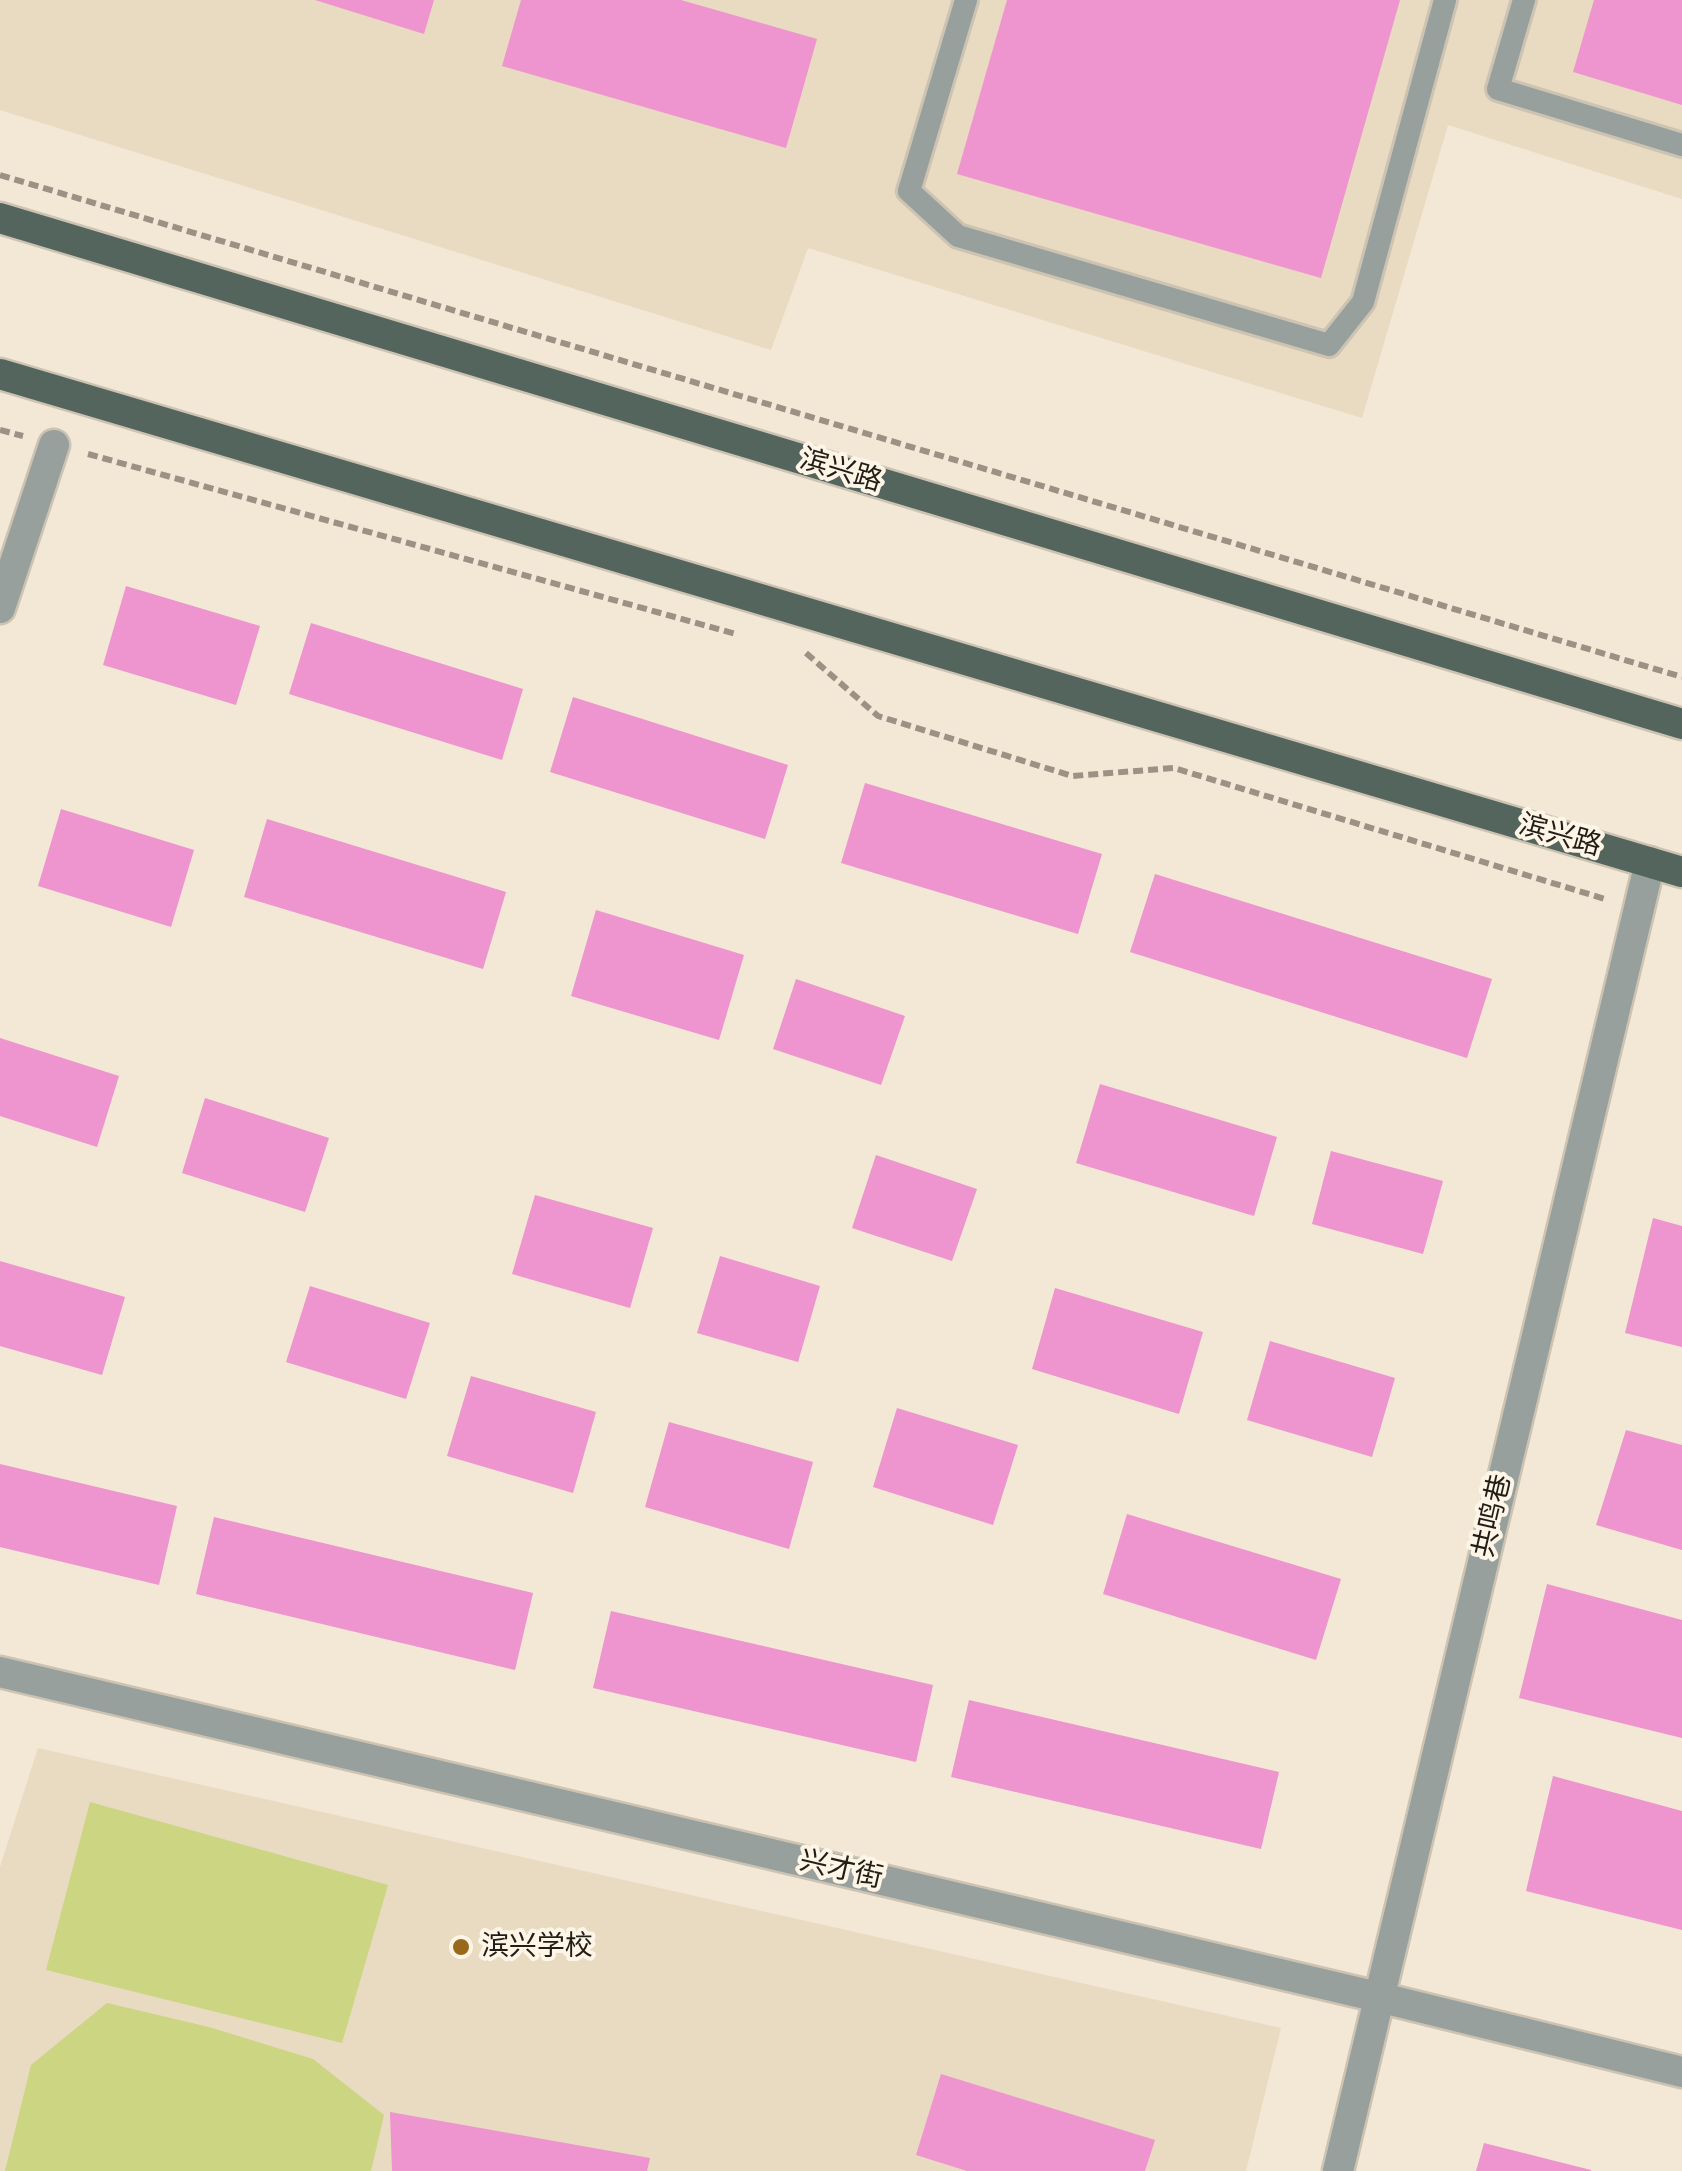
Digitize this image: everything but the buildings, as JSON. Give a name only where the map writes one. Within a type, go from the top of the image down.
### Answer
[{"type":"main road","name":"滨兴路","points":[[0,218],[1682,724]]},
{"type":"main road","name":"滨兴路","points":[[0,374],[1682,872]]},
{"type":"street","points":[[0,608],[54,444]]},
{"type":"street","name":"共鸣巷","points":[[1338,2171],[1650,862]]},
{"type":"street","name":"兴才街","points":[[0,1672],[1682,2072]]},
{"type":"lane","points":[[966,0],[909,191],[958,236],[1329,345],[1363,302],[1445,0]]},
{"type":"lane","points":[[1524,0],[1498,89],[1682,146]]},
{"type":"path","points":[[0,175],[1682,677]]},
{"type":"path","points":[[0,430],[754,639]]},
{"type":"path","points":[[792,649],[810,654],[878,716],[1072,776],[1174,768],[1638,910]]},
{"type":"shaded area","points":[[0,0],[1682,0],[1682,199],[1448,125],[1362,418],[808,248],[771,350],[0,110]]},
{"type":"shaded area","name":"滨兴学校","points":[[38,1748],[1281,2028],[1246,2171],[0,2171],[0,1867]]},
{"type":"green space","points":[[90,1802],[388,1885],[342,2043],[46,1970]]},
{"type":"green space","points":[[107,2003],[209,2027],[313,2059],[384,2115],[371,2171],[5,2171],[31,2065]]},
{"type":"place","name":"滨兴学校","points":[[461,1947]]}]
